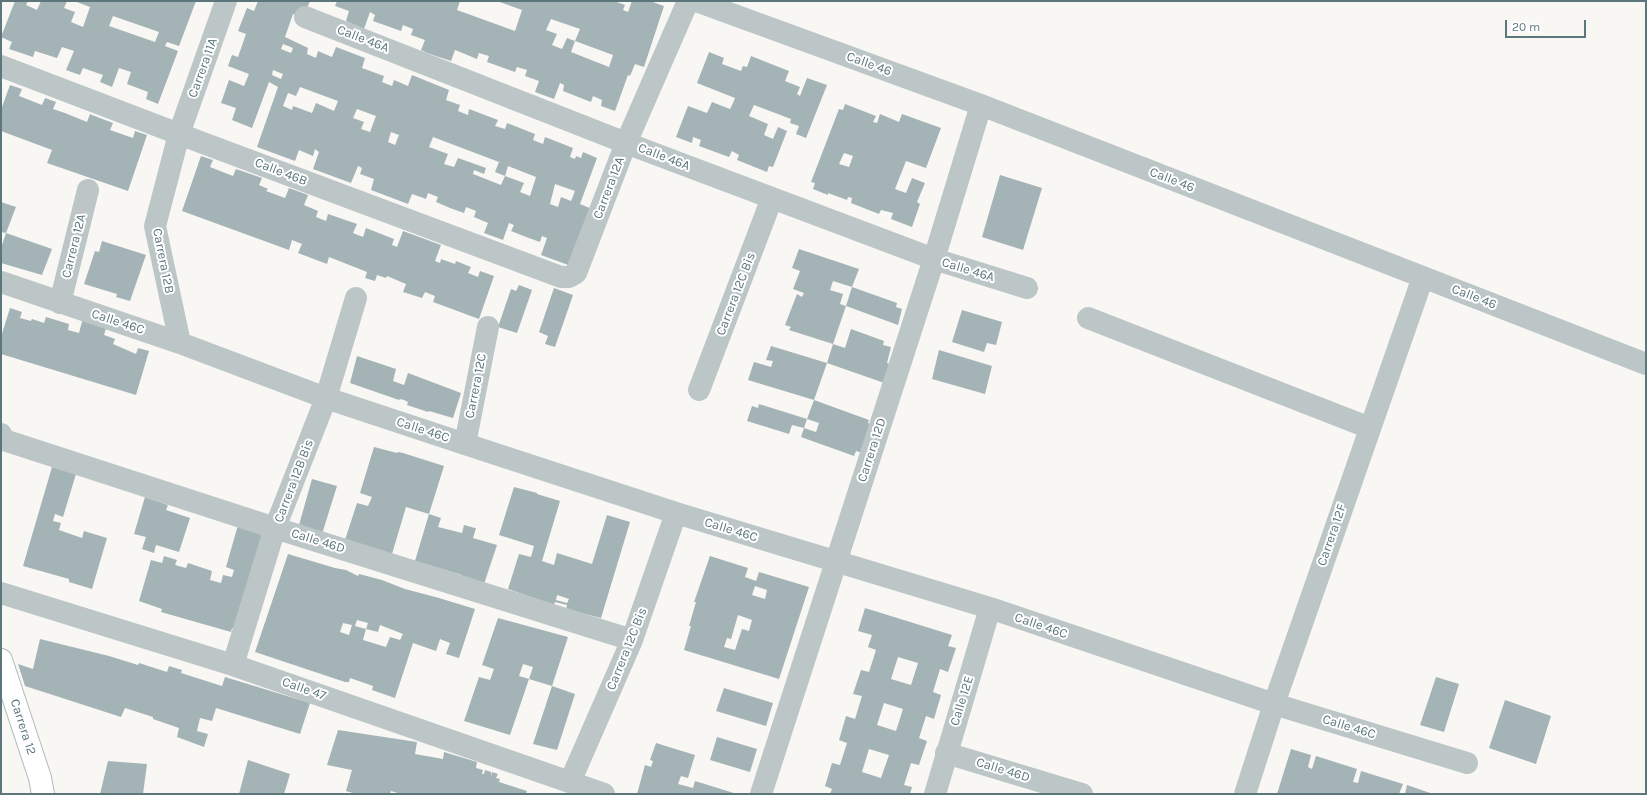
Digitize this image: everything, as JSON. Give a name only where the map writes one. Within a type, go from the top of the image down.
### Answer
[{"type":"main road","name":"Carrera 12","points":[[1,660],[40,778],[43,794]]},
{"type":"street","name":"Carrera 11A","points":[[179,134],[226,1]]},
{"type":"street","name":"Carrera 12A","points":[[561,277],[569,277],[576,273],[626,143],[688,1]]},
{"type":"street","name":"Calle 46","points":[[696,1],[981,105],[1646,364]]},
{"type":"street","name":"Calle 46A","points":[[305,17],[626,143],[934,259],[1027,288]]},
{"type":"street","name":"Calle 46B","points":[[1,66],[561,277]]},
{"type":"street","name":"Carrera 12D","points":[[760,794],[934,259],[981,105]]},
{"type":"street","name":"Carrera 12B","points":[[179,134],[155,226],[180,343]]},
{"type":"street","name":"Carrera 12A","points":[[60,303],[88,190]]},
{"type":"street","name":"Carrera 12C Bis","points":[[699,390],[772,198]]},
{"type":"street","name":"Carrera 12F","points":[[1245,794],[1274,704],[1423,277]]},
{"type":"street","name":"Calle 46C","points":[[1,282],[180,343],[326,398],[464,444],[836,563],[990,608],[1274,704],[1467,763]]},
{"type":"street","name":"Carrera 12B Bis","points":[[233,665],[275,528],[326,398],[356,298]]},
{"type":"street","points":[[1088,318],[1370,428]]},
{"type":"street","name":"Carrera 12C","points":[[464,444],[488,327]]},
{"type":"street","name":"Calle 46D","points":[[3,437],[275,528],[632,640]]},
{"type":"street","name":"Carrera 12C Bis","points":[[570,782],[632,640],[676,513]]},
{"type":"street","name":"Calle 47","points":[[1,593],[233,665],[604,794]]},
{"type":"street","name":"Calle 12E","points":[[935,794],[990,608]]},
{"type":"street","name":"Calle 46D","points":[[946,753],[1082,794]]},
{"type":"building","points":[[15,1],[28,1],[26,5],[37,10],[41,1],[67,1],[64,8],[75,12],[71,22],[83,27],[90,7],[74,1],[196,1],[179,46],[167,42],[165,46],[178,51],[158,104],[146,99],[148,92],[127,84],[131,72],[119,68],[112,87],[100,82],[103,75],[83,68],[80,75],[66,70],[74,51],[62,47],[57,58],[35,51],[33,57],[9,49],[12,42],[1,37]],"holes":[[[113,16],[159,32],[155,42],[109,26]]]},
{"type":"building","points":[[258,1],[310,1],[303,18],[293,14],[285,37],[308,48],[307,54],[316,58],[318,51],[332,57],[336,47],[365,58],[362,68],[384,76],[382,82],[392,86],[394,80],[408,86],[412,75],[449,90],[446,100],[460,105],[458,111],[468,115],[469,109],[498,120],[495,126],[505,129],[507,123],[535,134],[533,140],[543,144],[545,137],[573,148],[570,157],[575,159],[576,156],[581,158],[583,152],[597,158],[580,204],[592,209],[571,266],[541,255],[547,238],[542,236],[540,242],[526,237],[511,231],[514,225],[509,223],[503,240],[484,233],[488,223],[474,217],[476,211],[466,207],[464,213],[450,208],[436,202],[438,197],[428,193],[426,199],[412,194],[408,204],[371,190],[374,179],[360,174],[362,168],[358,166],[351,183],[313,169],[319,152],[315,149],[313,156],[299,150],[295,161],[257,147],[278,87],[269,82],[252,128],[232,120],[236,108],[221,103],[229,80],[244,86],[249,74],[228,66],[232,55],[238,57],[246,34],[238,31],[247,8],[254,11]],"holes":[[[283,44],[293,48],[291,53],[281,49]],[[273,70],[283,74],[281,79],[272,75]],[[300,87],[338,101],[334,111],[316,103],[312,113],[293,106],[292,110],[283,106],[288,93],[296,96]],[[357,109],[376,116],[370,132],[361,129],[364,122],[353,118]],[[391,132],[399,135],[395,145],[388,142]],[[433,137],[499,162],[495,172],[505,176],[501,185],[473,174],[474,170],[484,174],[486,168],[458,158],[454,167],[444,164],[448,154],[429,147]],[[508,166],[536,177],[530,196],[520,192],[524,183],[505,176]],[[555,184],[575,191],[571,201],[561,197],[558,207],[550,204]]]},
{"type":"building","points":[[337,1],[460,1],[457,10],[515,31],[522,10],[497,1],[614,1],[625,5],[623,10],[628,12],[632,1],[650,1],[664,6],[644,67],[635,64],[630,76],[628,75],[615,111],[601,106],[602,100],[593,96],[591,102],[563,91],[564,85],[560,83],[554,99],[535,92],[539,81],[525,76],[527,70],[517,67],[515,72],[487,62],[489,56],[479,53],[477,59],[455,50],[451,61],[427,53],[421,50],[425,40],[411,35],[413,29],[403,25],[401,31],[373,21],[375,15],[370,12],[364,29],[346,21],[349,11],[335,6]],"holes":[[[551,19],[580,29],[575,41],[567,38],[562,49],[552,45],[557,34],[546,30]],[[575,41],[613,55],[609,67],[571,52]]]},
{"type":"building","points":[[709,52],[724,58],[722,64],[741,71],[743,66],[747,67],[751,56],[789,71],[785,81],[800,87],[797,94],[800,96],[807,78],[827,85],[806,138],[796,134],[799,126],[790,123],[791,119],[754,105],[749,116],[768,124],[764,135],[773,139],[778,127],[787,131],[773,167],[769,166],[767,172],[737,160],[739,155],[732,151],[729,157],[699,146],[701,140],[693,137],[692,143],[676,137],[688,106],[707,113],[712,102],[730,109],[735,98],[697,83]]},
{"type":"building","points":[[10,85],[22,89],[19,96],[42,105],[45,98],[56,102],[53,109],[87,122],[90,114],[113,123],[110,130],[133,138],[135,131],[147,135],[128,191],[47,163],[52,150],[1,131],[1,107]]},
{"type":"building","points":[[845,104],[876,116],[873,122],[877,123],[880,114],[899,122],[902,114],[941,128],[926,168],[906,161],[895,189],[906,193],[912,178],[925,183],[917,202],[920,204],[912,227],[891,219],[893,213],[881,210],[879,214],[851,203],[852,198],[848,197],[847,200],[813,189],[815,183],[811,182],[839,109],[843,110]],"holes":[[[844,153],[853,156],[849,167],[839,164]]]},
{"type":"building","points":[[201,156],[213,160],[210,167],[233,176],[236,169],[262,178],[259,185],[268,189],[266,191],[285,198],[289,188],[308,195],[304,205],[318,211],[316,217],[326,221],[328,214],[357,224],[353,233],[363,237],[366,228],[394,239],[392,245],[397,247],[403,231],[441,245],[435,261],[440,263],[441,259],[455,264],[456,261],[471,267],[468,273],[478,277],[480,271],[494,276],[479,319],[433,302],[435,296],[425,292],[422,298],[403,292],[406,284],[387,276],[386,278],[377,275],[375,281],[365,278],[367,272],[329,257],[327,264],[298,253],[302,244],[292,240],[289,250],[182,211]]},
{"type":"building","points":[[1000,175],[1042,188],[1023,250],[982,237]]},
{"type":"building","points":[[1,202],[16,207],[6,233],[1,232]]},
{"type":"building","points":[[6,233],[52,249],[42,275],[1,263],[1,248]]},
{"type":"building","points":[[102,241],[146,255],[130,301],[116,297],[117,294],[84,284],[95,251],[99,252]]},
{"type":"building","points":[[799,249],[859,269],[852,287],[833,281],[830,290],[843,294],[840,304],[846,306],[833,344],[789,330],[791,327],[785,325],[797,294],[802,297],[804,293],[793,289],[800,271],[792,268]]},
{"type":"building","points":[[519,285],[532,290],[517,333],[498,327],[511,289],[516,291]]},
{"type":"building","points":[[852,287],[897,303],[896,307],[902,309],[898,325],[846,306]]},
{"type":"building","points":[[554,288],[573,295],[555,347],[545,344],[548,336],[539,332]]},
{"type":"building","points":[[10,308],[22,312],[20,318],[31,321],[32,319],[44,323],[46,317],[69,324],[68,330],[79,333],[83,318],[107,325],[104,335],[115,339],[113,344],[136,354],[138,348],[149,351],[136,395],[1,354],[1,337]]},
{"type":"building","points":[[962,310],[1002,322],[996,345],[987,343],[984,352],[952,342]]},
{"type":"building","points":[[851,329],[884,341],[883,345],[891,347],[887,363],[896,366],[890,385],[827,363],[833,344],[845,348]]},
{"type":"building","points":[[771,346],[827,363],[814,400],[748,380],[754,362],[771,367],[773,361],[766,360]]},
{"type":"building","points":[[939,350],[992,366],[985,394],[932,379]]},
{"type":"building","points":[[357,356],[396,369],[393,381],[404,385],[408,373],[461,393],[453,418],[407,405],[408,402],[404,400],[399,400],[350,383]]},
{"type":"building","points":[[814,400],[869,420],[868,423],[871,425],[862,453],[856,451],[854,456],[801,437],[804,428],[816,432],[819,423],[807,419]]},
{"type":"building","points":[[759,404],[807,419],[804,428],[792,425],[789,434],[747,421],[752,406],[758,408]]},
{"type":"building","points":[[374,447],[397,453],[403,453],[444,466],[429,514],[406,507],[392,554],[345,540],[357,503],[368,506],[372,497],[360,493]]},
{"type":"building","points":[[52,467],[76,474],[63,517],[55,514],[53,521],[61,523],[59,530],[82,538],[84,531],[107,538],[92,589],[69,582],[69,579],[23,566]]},
{"type":"building","points":[[312,479],[337,486],[322,534],[299,525]]},
{"type":"building","points":[[514,487],[560,501],[542,561],[554,565],[557,553],[592,564],[607,515],[630,522],[601,618],[566,609],[567,605],[555,602],[554,605],[508,589],[519,554],[531,557],[534,546],[499,535]],"holes":[[[557,595],[569,599],[567,603],[556,600]]]},
{"type":"building","points":[[145,497],[168,505],[166,510],[190,518],[179,552],[156,545],[154,553],[142,549],[146,537],[134,534]]},
{"type":"building","points":[[429,514],[441,518],[438,527],[462,533],[464,525],[476,528],[473,538],[497,545],[484,584],[461,576],[462,575],[415,561]]},
{"type":"building","points":[[238,525],[262,534],[234,629],[232,628],[231,632],[161,612],[162,609],[139,601],[151,560],[162,563],[164,556],[177,560],[175,565],[186,568],[188,563],[212,571],[210,580],[221,583],[223,575],[232,577],[234,570],[226,567]]},
{"type":"building","points":[[288,554],[346,570],[358,576],[359,574],[382,580],[405,589],[475,609],[459,658],[446,654],[450,643],[440,639],[436,651],[413,643],[395,698],[372,690],[373,686],[350,678],[349,682],[345,682],[255,652]],"holes":[[[357,620],[368,623],[366,629],[355,626]],[[343,623],[352,625],[349,635],[340,632]],[[380,625],[403,634],[400,640],[390,637],[386,647],[363,640],[366,629],[378,632]]]},
{"type":"building","points":[[710,556],[748,568],[745,577],[756,581],[759,572],[809,587],[779,679],[684,650],[696,602],[694,602]],"holes":[[[755,586],[767,590],[765,599],[752,595]],[[738,615],[752,620],[749,631],[742,629],[735,650],[724,647],[727,638],[731,639]]]},
{"type":"building","points":[[865,608],[952,635],[948,646],[956,648],[948,672],[940,669],[933,692],[941,695],[934,719],[926,716],[919,738],[927,741],[919,765],[911,763],[904,785],[912,787],[910,794],[830,794],[832,789],[825,786],[832,763],[840,765],[847,743],[839,740],[846,716],[855,719],[862,696],[853,694],[861,670],[869,672],[876,650],[868,647],[872,635],[858,631]],"holes":[[[898,657],[918,663],[911,685],[891,679]],[[884,703],[903,709],[896,731],[877,725]],[[869,749],[889,755],[881,778],[862,772]]]},
{"type":"building","points":[[498,618],[568,637],[552,686],[529,679],[510,735],[464,721],[479,677],[490,680],[494,669],[482,665]],"holes":[[[523,664],[533,667],[529,679],[519,676]]]},
{"type":"building","points":[[40,639],[109,656],[138,665],[139,663],[167,672],[169,666],[182,670],[181,673],[222,686],[225,677],[310,703],[300,734],[216,708],[212,721],[200,718],[197,731],[208,734],[204,747],[177,737],[179,728],[153,719],[153,717],[125,708],[121,717],[25,686],[18,664],[33,669]]},
{"type":"building","points":[[1436,677],[1459,684],[1444,732],[1420,725]]},
{"type":"building","points":[[552,686],[575,694],[557,750],[533,744]]},
{"type":"building","points":[[724,688],[773,703],[766,726],[716,711]]},
{"type":"building","points":[[1505,700],[1551,716],[1536,764],[1489,748]]},
{"type":"building","points":[[338,730],[417,742],[415,754],[443,759],[444,752],[477,762],[476,768],[483,770],[482,774],[484,774],[485,770],[491,772],[491,776],[492,772],[498,774],[496,778],[500,779],[499,782],[527,791],[526,794],[401,794],[391,791],[390,794],[356,794],[346,791],[352,770],[327,765]]},
{"type":"building","points":[[717,737],[757,749],[750,772],[710,760]]},
{"type":"building","points":[[656,743],[695,755],[688,778],[681,776],[678,784],[693,788],[695,781],[737,794],[637,794],[645,765],[651,767],[653,761],[650,760]]},
{"type":"building","points":[[1291,749],[1311,755],[1308,767],[1312,769],[1316,756],[1357,769],[1353,782],[1358,783],[1361,771],[1403,784],[1399,794],[1277,794]]},
{"type":"building","points":[[248,760],[290,774],[284,794],[239,794]]},
{"type":"building","points":[[108,761],[147,764],[143,794],[100,794]]},
{"type":"building","points":[[1407,785],[1433,794],[1405,794]]}]
